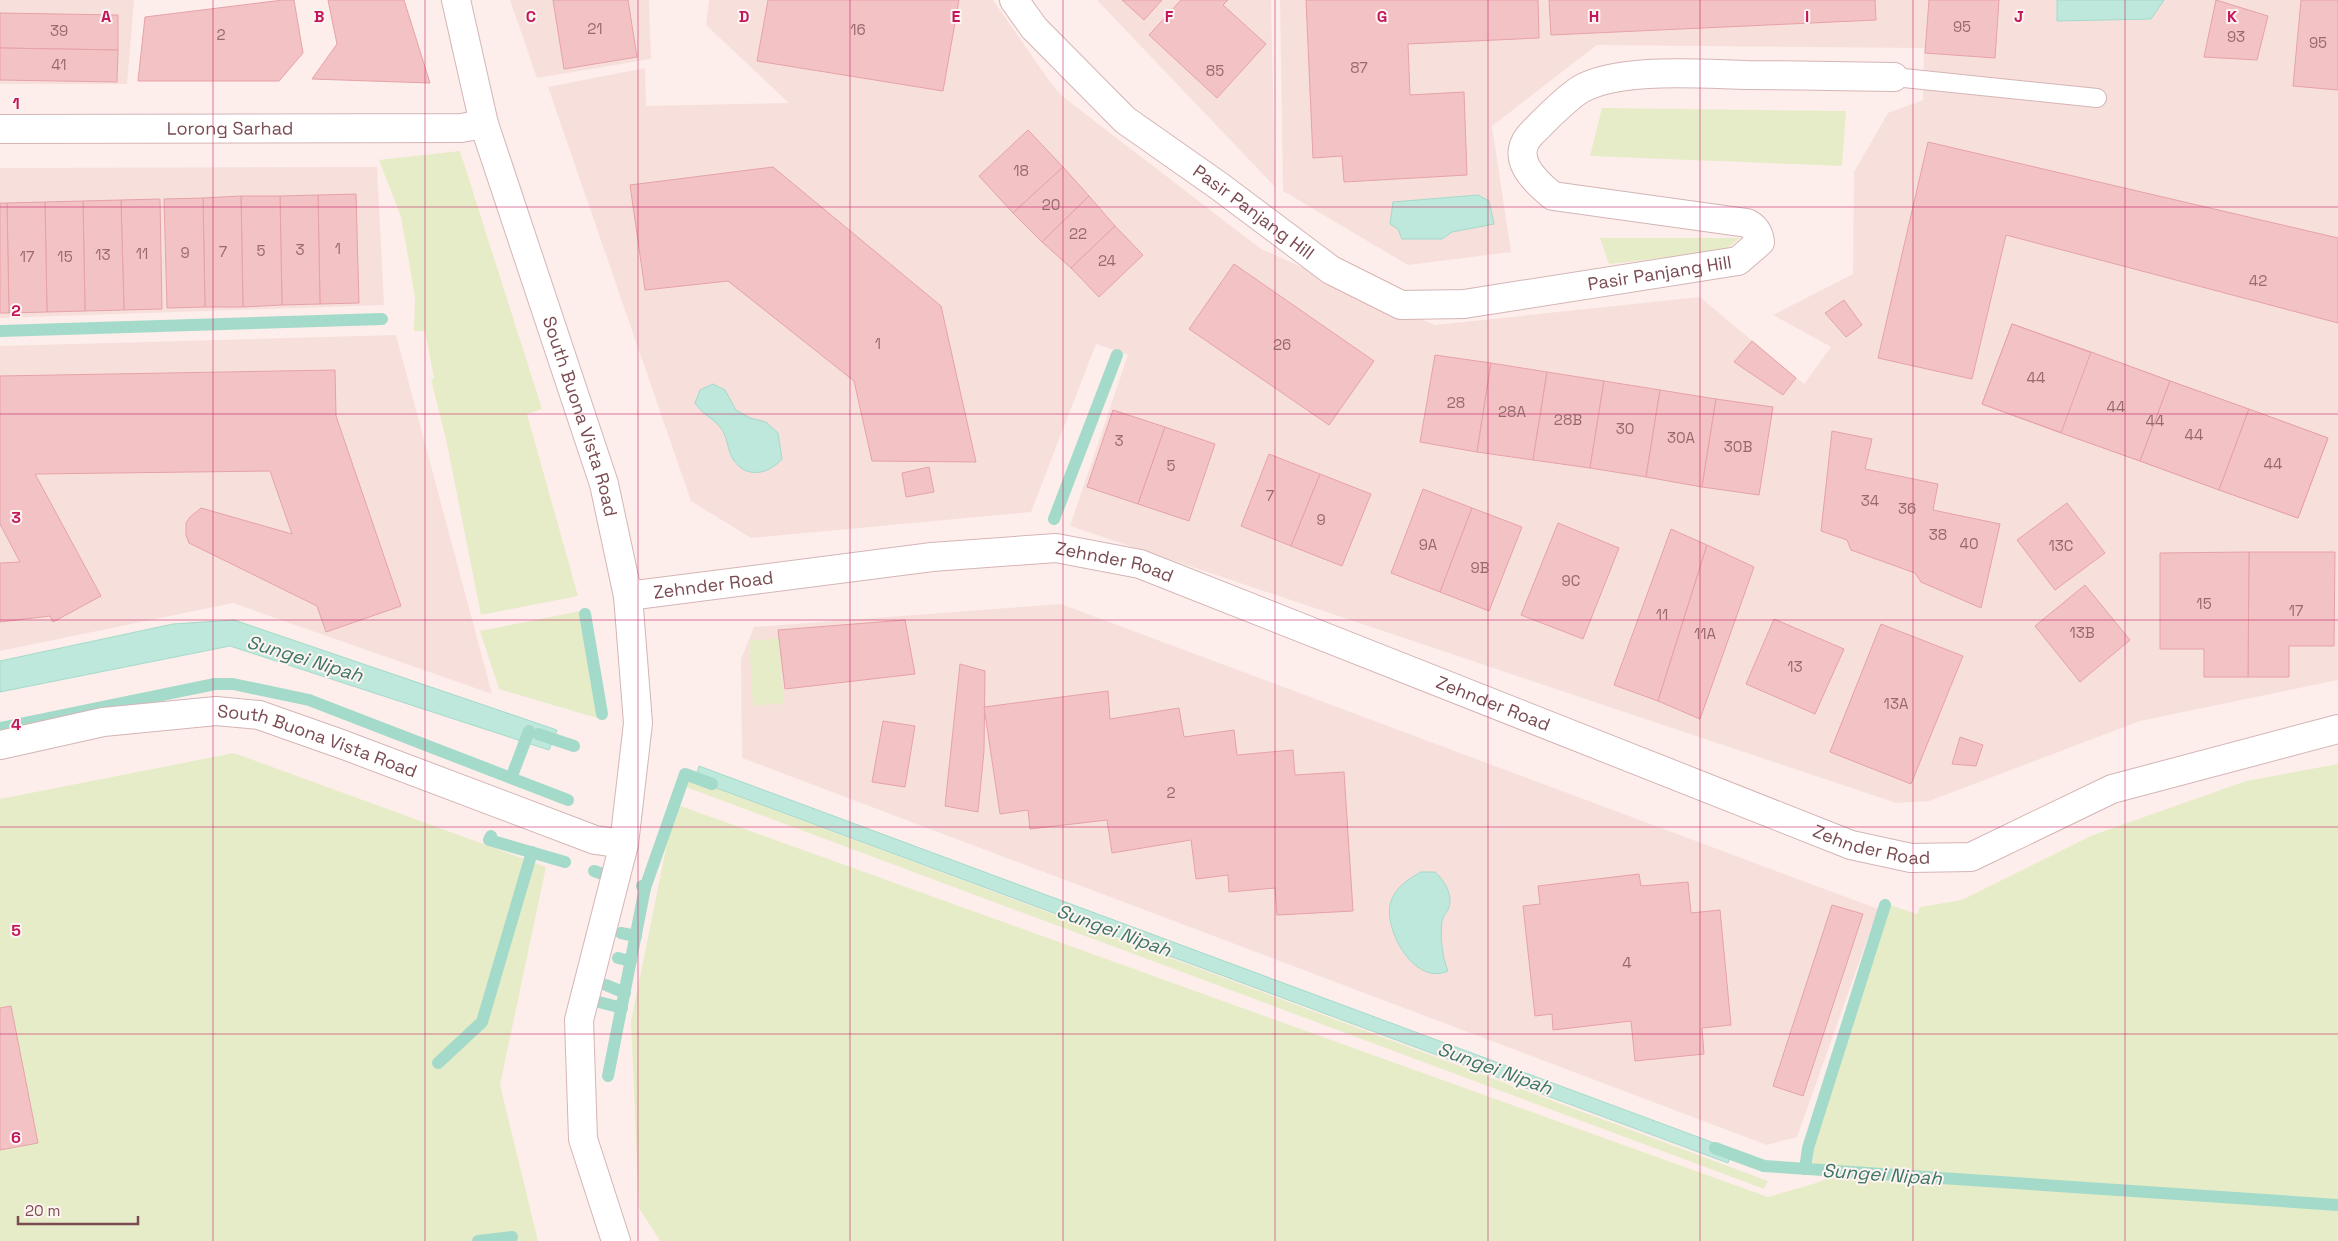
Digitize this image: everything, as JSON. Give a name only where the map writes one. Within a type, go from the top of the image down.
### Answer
[{"type":"street","name":"South Buona Vista Road","points":[[456,0],[472,126],[604,484],[628,596],[638,723],[624,844],[578,1020],[583,1139],[616,1241]]},
{"type":"street","name":"Pasir Panjang Hill","points":[[1014,0],[1034,28],[1125,120],[1219,186],[1331,270],[1401,305],[1464,304],[1615,282],[1738,261],[1760,242],[1760,237],[1753,226],[1747,223],[1553,196],[1534,181],[1524,165],[1523,150],[1529,136],[1581,89],[1616,76],[1691,74],[1894,77]]},
{"type":"street","name":"Lorong Sarhad","points":[[0,129],[472,126]]},
{"type":"street","name":"Zehnder Road","points":[[628,596],[932,557],[1056,548],[1140,564],[1851,845],[1911,858],[1971,857],[2112,789],[2338,729]]},
{"type":"street","name":"South Buona Vista Road","points":[[0,745],[103,722],[216,711],[259,715],[344,745],[595,840],[624,844]]},
{"type":"lane","points":[[1894,77],[2098,98]]},
{"type":"shaded area","points":[[0,0],[134,0],[127,84],[0,84]]},
{"type":"shaded area","points":[[510,0],[649,0],[651,59],[537,78]]},
{"type":"shaded area","points":[[709,0],[993,0],[1050,82],[1062,96],[1261,249],[1435,325],[1700,297],[1804,384],[1831,347],[1773,315],[1853,274],[1854,172],[1888,113],[1923,100],[1924,48],[1597,45],[1492,126],[1511,252],[1408,265],[1283,191],[1280,0],[2338,0],[2338,680],[2140,721],[1929,801],[1896,803],[1070,526],[1128,355],[1096,344],[1031,512],[751,538],[691,501],[548,87],[645,68],[646,106],[789,103],[706,25]]},
{"type":"shaded area","points":[[1097,0],[1271,0],[1275,187]]},
{"type":"shaded area","points":[[1602,108],[1846,111],[1842,166],[1590,156]]},
{"type":"shaded area","points":[[460,151],[542,409],[527,414],[578,596],[481,615],[447,444],[431,380],[434,378],[425,331],[414,331],[415,297],[401,217],[379,160]]},
{"type":"shaded area","points":[[377,167],[384,305],[0,318],[0,168]]},
{"type":"shaded area","points":[[1600,238],[1740,238],[1724,251],[1609,264]]},
{"type":"shaded area","points":[[396,335],[492,694],[233,603],[0,651],[0,346]]},
{"type":"shaded area","points":[[1061,604],[1878,909],[1797,1137],[1767,1145],[742,758],[741,659],[754,627]]},
{"type":"shaded area","points":[[580,611],[597,718],[499,689],[480,631]]},
{"type":"shaded area","points":[[779,638],[784,703],[753,706],[749,641]]},
{"type":"shaded area","points":[[234,753],[546,867],[500,1085],[538,1241],[0,1241],[0,799]]},
{"type":"shaded area","points":[[2338,764],[2338,1241],[660,1241],[639,1208],[631,1021],[675,804],[1768,1197],[1813,1184],[1852,1169],[1812,1166],[1813,1159],[1811,1154],[1887,904],[1917,914],[1920,907],[1962,900],[2093,835],[2246,781]]},
{"type":"shaded area","points":[[686,777],[1768,1181],[1764,1189],[683,786],[681,780]]},
{"type":"water","points":[[2057,0],[2164,0],[2151,19],[2057,21]]},
{"type":"water","points":[[1478,195],[1489,201],[1494,224],[1452,232],[1442,239],[1402,239],[1398,229],[1390,224],[1393,202]]},
{"type":"water","points":[[713,384],[725,390],[736,410],[750,418],[766,422],[778,433],[782,459],[770,469],[750,472],[738,465],[731,455],[723,431],[695,403],[700,390]]},
{"type":"water","points":[[234,620],[557,730],[549,750],[230,646],[0,692],[0,661],[173,624]]},
{"type":"water","points":[[699,766],[1733,1150],[1728,1163],[695,780]]},
{"type":"water","points":[[1421,872],[1435,872],[1442,879],[1450,897],[1448,909],[1442,921],[1441,933],[1443,953],[1448,971],[1436,974],[1424,971],[1405,954],[1397,942],[1390,916],[1390,905],[1394,894],[1406,881]]},
{"type":"building","points":[[294,0],[303,53],[279,81],[138,81],[145,17]]},
{"type":"building","points":[[328,0],[404,0],[430,83],[312,79],[337,44]]},
{"type":"building","points":[[553,0],[628,0],[637,57],[564,69]]},
{"type":"building","points":[[768,0],[959,0],[943,91],[757,61]]},
{"type":"building","points":[[1122,0],[1162,0],[1144,20]]},
{"type":"building","points":[[1181,0],[1228,0],[1223,5],[1266,44],[1217,98],[1149,35]]},
{"type":"building","points":[[1306,0],[1538,0],[1539,38],[1408,44],[1410,95],[1464,92],[1467,175],[1344,182],[1342,156],[1313,158]]},
{"type":"building","points":[[1549,0],[1875,0],[1876,20],[1551,35]]},
{"type":"building","points":[[1929,0],[1999,0],[1995,58],[1925,53]]},
{"type":"building","points":[[2216,0],[2268,16],[2257,60],[2204,57]]},
{"type":"building","points":[[2301,0],[2338,0],[2338,90],[2293,86]]},
{"type":"building","points":[[0,13],[118,15],[118,50],[0,48]]},
{"type":"building","points":[[0,48],[118,50],[117,82],[0,80]]},
{"type":"building","points":[[1028,130],[1063,167],[1013,213],[979,176]]},
{"type":"building","points":[[1928,142],[2338,238],[2338,323],[2006,235],[1972,379],[1878,358]]},
{"type":"building","points":[[773,167],[941,306],[976,462],[872,461],[854,381],[728,281],[645,290],[630,185]]},
{"type":"building","points":[[1063,167],[1089,196],[1042,242],[1013,213]]},
{"type":"building","points":[[356,194],[359,303],[320,304],[318,195]]},
{"type":"building","points":[[318,195],[320,304],[282,305],[280,196]]},
{"type":"building","points":[[241,196],[280,196],[282,305],[243,307]]},
{"type":"building","points":[[241,196],[243,307],[205,307],[203,198]]},
{"type":"building","points":[[1089,196],[1115,226],[1071,268],[1042,242]]},
{"type":"building","points":[[203,198],[205,307],[167,308],[164,199]]},
{"type":"building","points":[[160,199],[162,309],[124,310],[121,200]]},
{"type":"building","points":[[121,200],[124,310],[85,311],[83,201]]},
{"type":"building","points":[[83,201],[85,311],[47,312],[45,202]]},
{"type":"building","points":[[45,202],[47,312],[9,313],[7,203]]},
{"type":"building","points":[[0,203],[7,203],[9,313],[0,313]]},
{"type":"building","points":[[1115,226],[1143,255],[1099,297],[1071,268]]},
{"type":"building","points":[[1234,264],[1374,361],[1329,425],[1189,329]]},
{"type":"building","points":[[1844,300],[1862,325],[1846,337],[1825,313]]},
{"type":"building","points":[[2012,324],[2091,352],[2061,433],[1982,404]]},
{"type":"building","points":[[2012,324],[2328,438],[2298,518],[1982,404]]},
{"type":"building","points":[[1752,341],[1796,378],[1783,395],[1734,362]]},
{"type":"building","points":[[2091,352],[2170,381],[2140,461],[2061,433]]},
{"type":"building","points":[[1435,355],[1491,363],[1477,452],[1420,442]]},
{"type":"building","points":[[1491,363],[1547,372],[1533,460],[1477,452]]},
{"type":"building","points":[[335,370],[336,416],[401,606],[326,632],[317,606],[189,543],[186,535],[186,523],[201,508],[292,534],[270,471],[35,474],[101,596],[53,622],[50,616],[0,622],[0,563],[20,562],[0,524],[0,376]]},
{"type":"building","points":[[1547,372],[1604,381],[1590,468],[1533,460]]},
{"type":"building","points":[[1604,381],[1660,390],[1646,477],[1590,468]]},
{"type":"building","points":[[2170,381],[2249,409],[2219,490],[2140,461]]},
{"type":"building","points":[[1660,390],[1716,399],[1702,487],[1646,477]]},
{"type":"building","points":[[1716,399],[1773,407],[1759,495],[1702,487]]},
{"type":"building","points":[[2249,409],[2328,438],[2298,518],[2219,490]]},
{"type":"building","points":[[1113,410],[1165,427],[1138,504],[1087,487]]},
{"type":"building","points":[[1165,427],[1215,444],[1189,521],[1138,504]]},
{"type":"building","points":[[1832,431],[1872,439],[1865,469],[1938,484],[1933,510],[2000,524],[1981,608],[1921,582],[1915,573],[1851,550],[1847,540],[1821,531]]},
{"type":"building","points":[[1269,454],[1320,474],[1291,546],[1241,526]]},
{"type":"building","points":[[929,467],[934,492],[906,497],[902,473]]},
{"type":"building","points":[[1320,474],[1371,494],[1342,566],[1291,546]]},
{"type":"building","points":[[1423,489],[1472,508],[1440,592],[1391,573]]},
{"type":"building","points":[[2067,503],[2105,553],[2055,590],[2017,540]]},
{"type":"building","points":[[1472,508],[1522,527],[1489,611],[1440,592]]},
{"type":"building","points":[[1558,523],[1619,548],[1583,639],[1521,615]]},
{"type":"building","points":[[1671,529],[1707,545],[1658,701],[1614,685]]},
{"type":"building","points":[[1707,545],[1754,567],[1700,719],[1658,701]]},
{"type":"building","points":[[2249,552],[2335,552],[2334,646],[2289,646],[2289,677],[2248,677]]},
{"type":"building","points":[[2249,552],[2248,677],[2204,677],[2204,649],[2160,649],[2160,553]]},
{"type":"building","points":[[2085,585],[2130,640],[2080,682],[2035,626]]},
{"type":"building","points":[[1774,619],[1844,649],[1815,714],[1746,684]]},
{"type":"building","points":[[905,620],[915,674],[785,689],[778,630]]},
{"type":"building","points":[[1881,624],[1963,656],[1911,784],[1830,752]]},
{"type":"building","points":[[960,664],[985,671],[984,751],[978,812],[945,806]]},
{"type":"building","points":[[1108,691],[1110,719],[1179,708],[1184,737],[1234,730],[1237,755],[1293,750],[1295,775],[1344,772],[1353,911],[1277,915],[1275,888],[1229,892],[1228,875],[1196,879],[1191,840],[1112,853],[1107,820],[1030,829],[1028,810],[1000,814],[984,707]]},
{"type":"building","points":[[883,721],[915,726],[905,787],[872,782]]},
{"type":"building","points":[[1960,737],[1983,745],[1976,766],[1952,764]]},
{"type":"building","points":[[1639,874],[1641,886],[1688,882],[1691,913],[1720,910],[1731,1025],[1702,1028],[1704,1054],[1635,1061],[1631,1021],[1553,1030],[1552,1014],[1535,1016],[1523,906],[1540,904],[1538,886]]},
{"type":"building","points":[[1832,905],[1863,914],[1803,1096],[1773,1086]]},
{"type":"building","points":[[11,1006],[38,1143],[0,1150],[0,1008]]},
{"type":"waterway","points":[[0,331],[382,319]]},
{"type":"waterway","points":[[1054,519],[1117,355]]},
{"type":"waterway","points":[[585,614],[602,714]]},
{"type":"waterway","points":[[0,728],[215,684],[233,684],[309,700],[568,800]]},
{"type":"waterway","points":[[513,773],[529,731]]},
{"type":"waterway","name":"Sungei Nipah","points":[[538,734],[574,746]]},
{"type":"waterway","points":[[645,888],[685,774],[712,784]]},
{"type":"waterway","points":[[491,836],[489,840],[565,862]]},
{"type":"waterway","points":[[438,1063],[482,1022],[532,852]]},
{"type":"waterway","points":[[594,871],[614,878]]},
{"type":"waterway","points":[[608,1076],[645,888],[642,886]]},
{"type":"waterway","points":[[1805,1169],[1808,1148],[1885,905]]},
{"type":"waterway","points":[[621,933],[636,936]]},
{"type":"waterway","points":[[618,958],[631,961]]},
{"type":"waterway","points":[[606,985],[625,993]]},
{"type":"waterway","points":[[599,1002],[622,1008]]},
{"type":"waterway","name":"Sungei Nipah","points":[[1715,1148],[1764,1166],[2338,1205]]},
{"type":"waterway","points":[[478,1241],[512,1237]]}]
